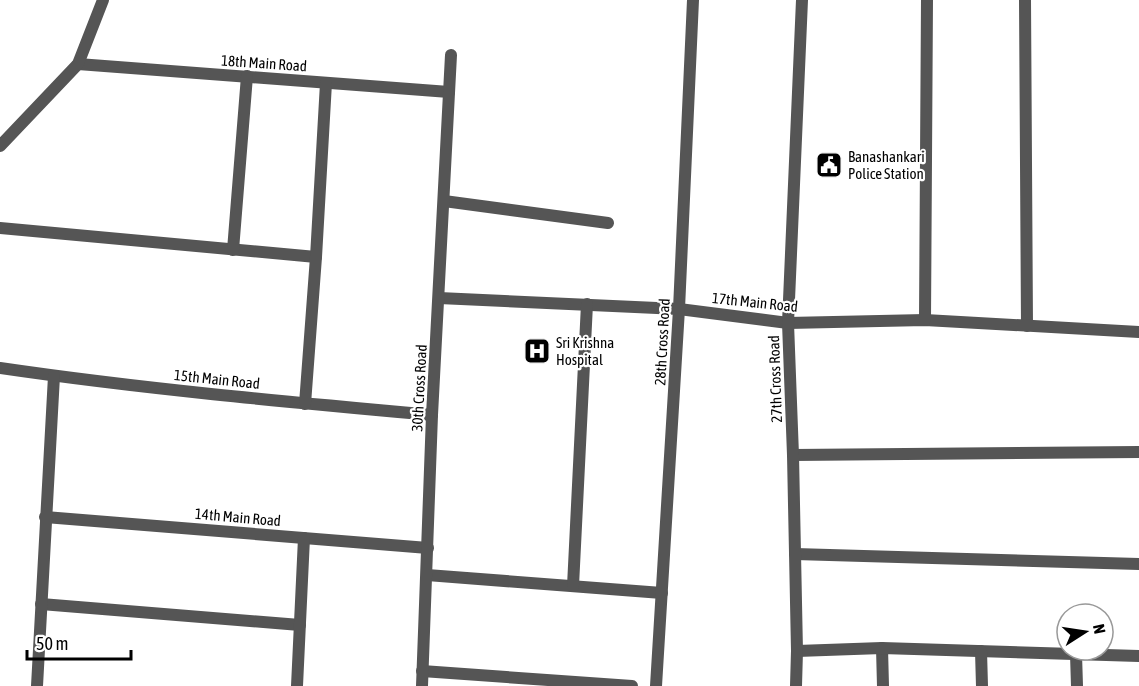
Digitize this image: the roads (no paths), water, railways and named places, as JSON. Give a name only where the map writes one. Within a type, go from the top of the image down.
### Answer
[{"type":"street","points":[[0,146],[78,64],[103,0]]},
{"type":"street","name":"28th Cross Road","points":[[656,686],[679,309],[693,0]]},
{"type":"street","name":"27th Cross Road","points":[[796,686],[793,455],[788,323],[802,0]]},
{"type":"street","points":[[925,320],[927,0]]},
{"type":"street","points":[[1025,0],[1027,326]]},
{"type":"street","name":"30th Cross Road","points":[[422,686],[432,415],[451,55]]},
{"type":"street","name":"18th Main Road","points":[[78,64],[448,92]]},
{"type":"street","points":[[233,250],[247,76]]},
{"type":"street","points":[[305,404],[326,82]]},
{"type":"street","points":[[444,201],[608,223]]},
{"type":"street","points":[[0,228],[316,258]]},
{"type":"street","name":"17th Main Road","points":[[439,298],[679,309],[788,323],[925,320],[1139,332]]},
{"type":"street","points":[[573,586],[587,304]]},
{"type":"street","name":"15th Main Road","points":[[0,368],[305,404],[432,415]]},
{"type":"street","points":[[37,686],[54,376]]},
{"type":"street","points":[[793,455],[1139,452]]},
{"type":"street","name":"14th Main Road","points":[[45,517],[428,548]]},
{"type":"street","points":[[297,686],[304,538]]},
{"type":"street","points":[[795,554],[1139,564]]},
{"type":"street","points":[[426,575],[662,593]]},
{"type":"street","points":[[41,604],[300,625]]},
{"type":"street","points":[[882,648],[883,686]]},
{"type":"street","points":[[797,651],[882,648],[1055,653]]},
{"type":"street","points":[[981,651],[982,686]]},
{"type":"street","points":[[1115,655],[1139,656]]},
{"type":"street","points":[[1076,662],[1077,686]]},
{"type":"street","points":[[422,671],[546,683],[632,686]]},
{"type":"place","name":"Banashankari Police Station","points":[[829,165]]},
{"type":"place","name":"Sri Krishna Hospital","points":[[537,351]]}]
